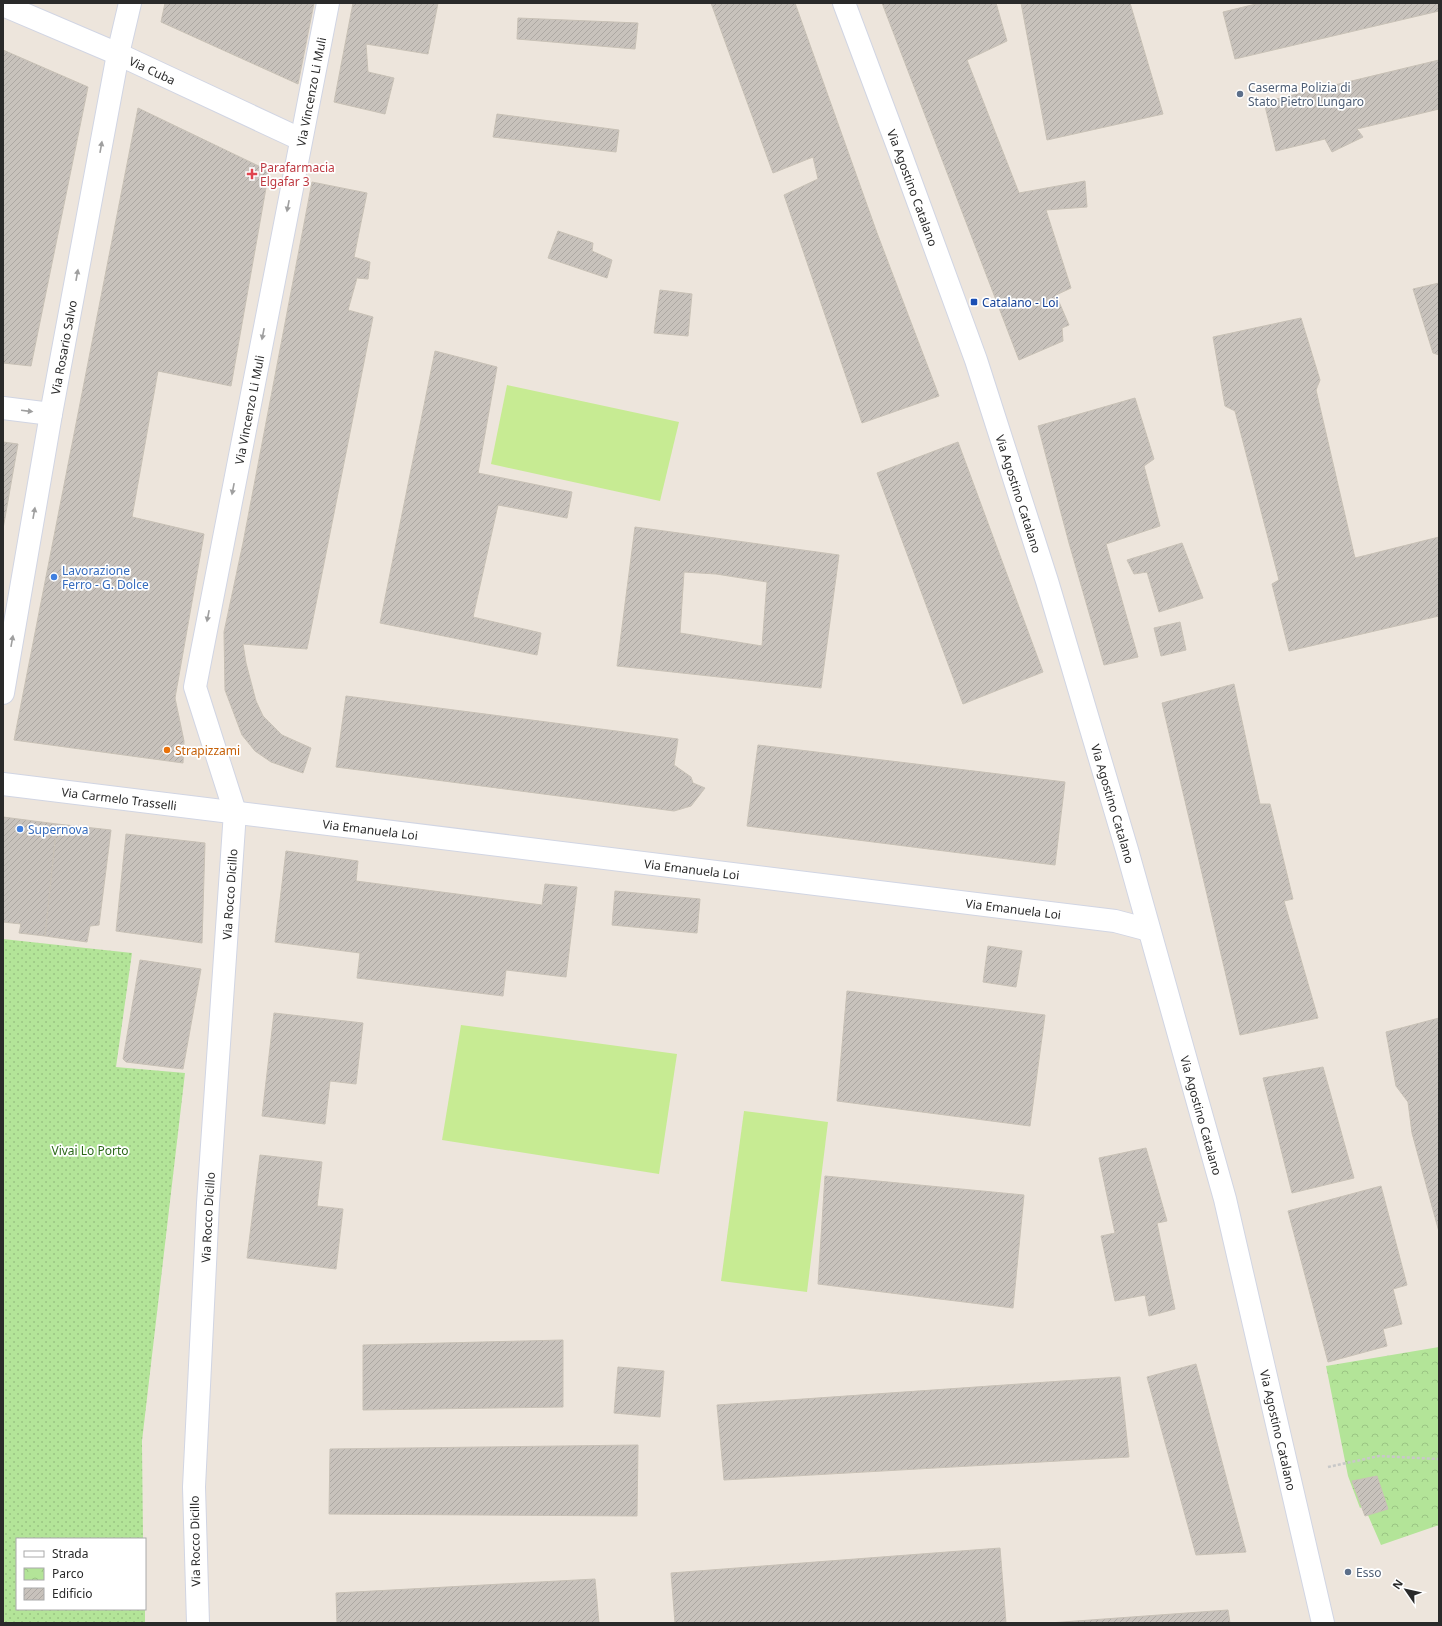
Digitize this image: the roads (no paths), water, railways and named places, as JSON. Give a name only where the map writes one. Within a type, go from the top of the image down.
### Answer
[{"type":"street","name":"Via Rosario Salvo","points":[[3,693],[118,54],[130,3]]},
{"type":"street","name":"Via Vincenzo Li Muli","points":[[235,812],[195,687],[300,140],[328,3]]},
{"type":"street","name":"Via Agostino Catalano","points":[[844,3],[976,360],[1047,581],[1127,850],[1225,1199],[1323,1623]]},
{"type":"street","name":"Via Cuba","points":[[3,5],[118,54],[300,140]]},
{"type":"street","points":[[3,408],[52,414]]},
{"type":"street","name":"Via Carmelo Trasselli","points":[[3,784],[235,812]]},
{"type":"street","name":"Via Emanuela Loi","points":[[235,812],[1108,921],[1149,930]]},
{"type":"street","name":"Via Rocco Dicillo","points":[[198,1623],[194,1487],[208,1203],[235,812]]},
{"type":"place","name":"Caserma Polizia di Stato Pietro Lungaro","points":[[1240,94]]},
{"type":"place","name":"Parafarmacia Elgafar 3","points":[[252,174]]},
{"type":"place","name":"Catalano - Loi","points":[[974,302]]},
{"type":"place","name":"Lavorazione Ferro - G. Dolce","points":[[54,577]]},
{"type":"place","name":"Strapizzami","points":[[167,750]]},
{"type":"place","name":"Supernova","points":[[20,829]]},
{"type":"place","name":"Esso","points":[[1348,1572]]},
{"type":"park label","name":"Vivai Lo Porto","points":[[90,1150]]}]
